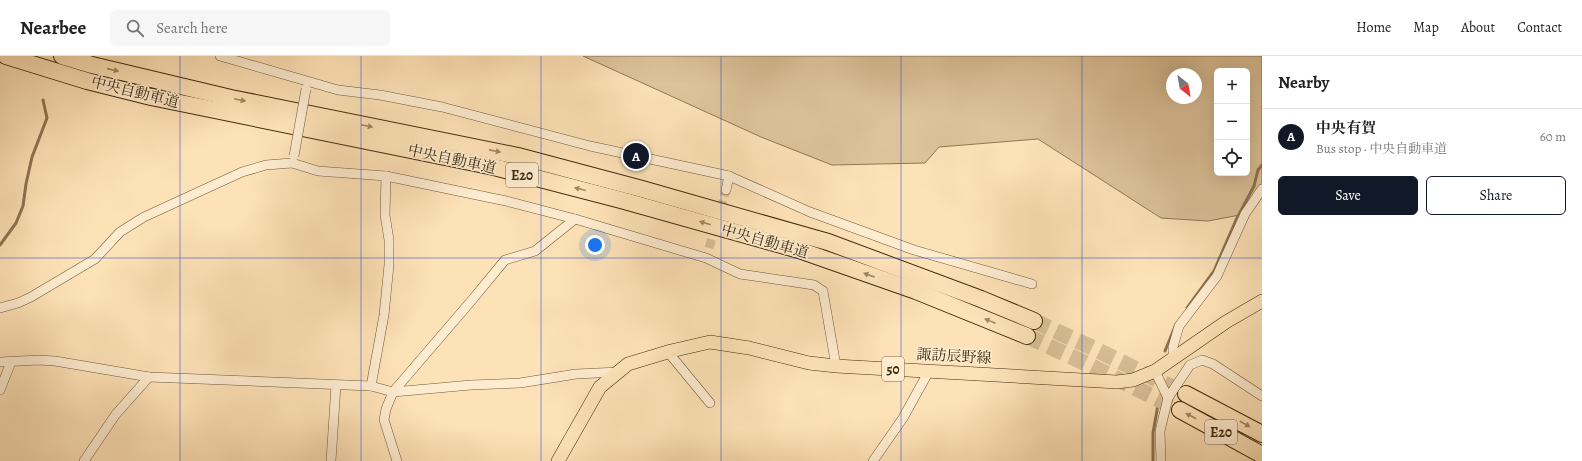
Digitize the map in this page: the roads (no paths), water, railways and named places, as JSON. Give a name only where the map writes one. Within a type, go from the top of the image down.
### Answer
[{"type":"highway","name":"中央自動車道","points":[[6,56],[151,98],[494,167],[628,202],[799,250],[916,291],[1027,336]]},
{"type":"highway","name":"中央自動車道","points":[[62,56],[92,65],[231,98],[518,156],[642,189],[828,242],[1034,320]]},
{"type":"highway","name":"E20","points":[[1186,394],[1262,434]]},
{"type":"highway","name":"E20","points":[[1180,410],[1262,455]]},
{"type":"main road","name":"諏訪辰野線","points":[[558,461],[600,387],[628,364],[668,352],[710,342],[749,348],[809,363],[836,366],[1117,382],[1133,380],[1155,371],[1226,322],[1262,301]]},
{"type":"street","points":[[220,56],[306,86],[380,95],[442,107],[590,146],[729,176],[810,212],[914,250],[1032,284]]},
{"type":"street","points":[[293,160],[306,86]]},
{"type":"street","points":[[0,308],[18,303],[31,297],[95,258],[120,232],[144,217],[242,172],[266,165],[293,160],[318,171],[386,176],[506,201],[575,219],[706,258],[740,274],[814,285],[823,291],[836,366]]},
{"type":"street","points":[[371,386],[384,315],[389,265],[389,240],[385,215],[386,176]]},
{"type":"street","points":[[726,190],[729,176]]},
{"type":"street","points":[[1173,358],[1173,347],[1179,326],[1217,276],[1245,214],[1262,189]]},
{"type":"street","points":[[397,461],[384,420],[386,409],[393,392],[505,260],[535,251],[575,219]]},
{"type":"street","points":[[706,258],[709,248]]},
{"type":"street","points":[[668,352],[710,403]]},
{"type":"street","points":[[0,362],[39,360],[55,361],[149,377],[371,386],[393,392],[471,385],[520,383],[576,374],[619,372]]},
{"type":"street","points":[[1161,461],[1160,431],[1168,398],[1190,365],[1202,360],[1213,364],[1262,396]]},
{"type":"street","points":[[0,390],[11,362]]},
{"type":"street","points":[[873,461],[903,418],[929,371]]},
{"type":"street","points":[[1155,371],[1168,398]]},
{"type":"street","points":[[84,461],[116,414],[149,377]]},
{"type":"street","points":[[332,461],[336,385]]},
{"type":"waterway","points":[[0,245],[16,223],[23,206],[32,157],[47,118],[43,100]]},
{"type":"waterway","points":[[1187,308],[1214,271],[1236,220],[1254,186],[1258,170],[1262,165]]},
{"type":"waterway","points":[[1165,351],[1176,324]]},
{"type":"waterway","points":[[1153,461],[1153,433],[1159,399]]},
{"type":"tunnel","points":[[709,248],[726,190]]},
{"type":"tunnel","points":[[1034,321],[1093,348],[1186,394]]},
{"type":"tunnel","points":[[1027,336],[1180,410]]},
{"type":"place","name":"中央有賀","points":[[636,156]]}]
